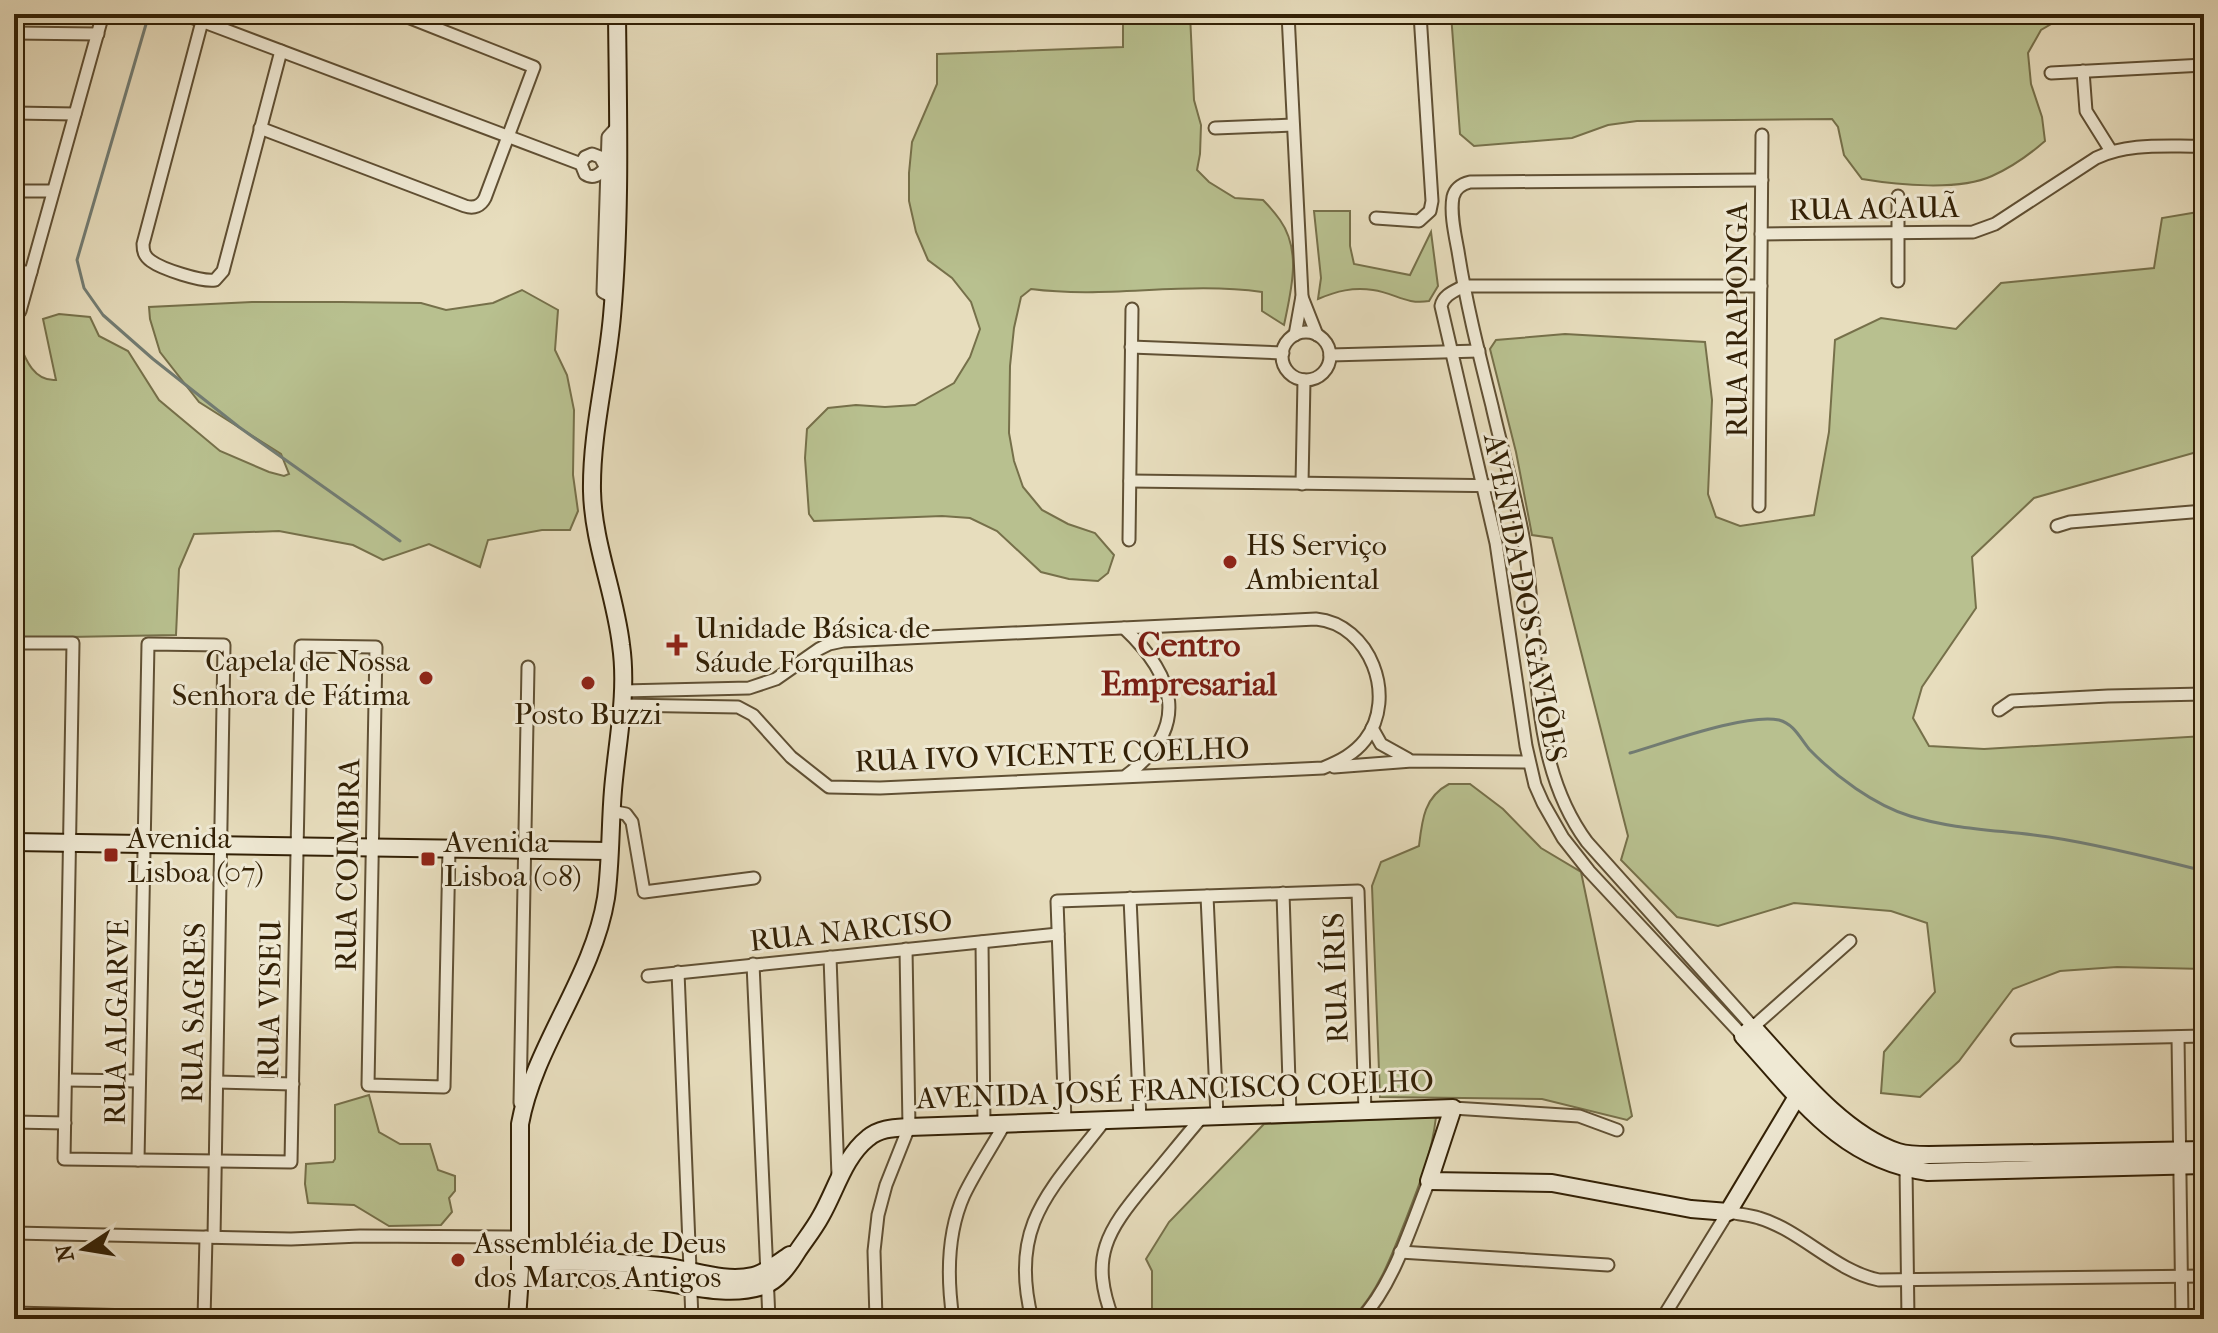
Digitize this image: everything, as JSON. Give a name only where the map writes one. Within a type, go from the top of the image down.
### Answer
[{"type":"street","points":[[20,311],[103,14]]},
{"type":"street","points":[[183,14],[203,18],[281,51],[581,164],[588,155],[596,155],[606,168]]},
{"type":"street","points":[[260,128],[465,206],[477,207],[485,198],[534,67],[400,14]]},
{"type":"street","points":[[520,1124],[526,1099],[544,1054],[597,935],[606,894],[624,665],[595,522],[592,486],[616,263],[617,14]]},
{"type":"street","points":[[1211,15],[1242,14]]},
{"type":"street","points":[[1288,14],[1302,296],[1295,335]]},
{"type":"street","points":[[1376,218],[1419,221],[1430,211],[1432,201],[1420,14]]},
{"type":"street","points":[[203,18],[143,244],[145,255],[154,263],[204,280],[215,280],[223,271],[281,51]]},
{"type":"street","points":[[14,33],[98,34]]},
{"type":"street","points":[[2051,73],[2204,65]]},
{"type":"street","points":[[2083,71],[2086,111],[2111,151]]},
{"type":"street","points":[[14,113],[75,114]]},
{"type":"street","points":[[1215,128],[1293,125]]},
{"type":"street","points":[[614,298],[603,292],[608,137],[618,126]]},
{"type":"street","name":"RUA ARAPONGA","points":[[1759,506],[1762,135]]},
{"type":"street","name":"RUA ACAUÃ","points":[[1761,234],[1960,233],[1984,230],[2111,151],[2204,146]]},
{"type":"street","name":"AVENIDA DOS GAVIÕES","points":[[1748,1032],[1601,858],[1569,815],[1550,768],[1534,652],[1524,542],[1464,286],[1454,228],[1453,195],[1457,188],[1470,182],[1762,180]]},
{"type":"street","points":[[14,191],[53,191]]},
{"type":"street","points":[[1898,196],[1898,281]]},
{"type":"street","points":[[14,272],[31,272]]},
{"type":"street","points":[[1464,286],[1761,286]]},
{"type":"street","name":"AVENIDA DOS GAVIÕES","points":[[1464,286],[1442,300],[1441,306],[1496,543],[1529,762],[1543,803],[1554,825],[1589,871],[1748,1032]]},
{"type":"street","points":[[1302,296],[1317,335]]},
{"type":"street","points":[[1129,540],[1132,309]]},
{"type":"street","points":[[1302,332],[1317,335],[1324,340],[1330,355],[1329,363],[1320,376],[1304,380],[1290,374],[1283,361],[1285,346],[1302,332]]},
{"type":"street","points":[[1131,347],[1283,353]]},
{"type":"street","points":[[1330,355],[1479,351]]},
{"type":"street","points":[[1302,484],[1304,380]]},
{"type":"street","points":[[1130,481],[1511,486]]},
{"type":"street","points":[[2057,526],[2070,522],[2204,511]]},
{"type":"street","points":[[622,698],[749,688],[776,679],[819,649],[843,641],[1326,620],[1338,624],[1358,639],[1372,663],[1379,691],[1372,728],[1381,744],[1412,761]]},
{"type":"street","points":[[1124,628],[1159,668],[1169,704],[1168,718],[1154,748],[1127,776]]},
{"type":"street","points":[[14,643],[73,643],[64,1159],[215,1161]]},
{"type":"street","name":"RUA ALGARVE","points":[[138,1160],[148,644],[224,645]]},
{"type":"street","name":"RUA SAGRES","points":[[204,1318],[215,1161],[224,645]]},
{"type":"street","name":"RUA COIMBRA","points":[[301,646],[376,647],[368,1085],[444,1087],[449,849]]},
{"type":"street","name":"RUA VISEU","points":[[215,1161],[291,1162],[301,646]]},
{"type":"street","points":[[1511,653],[1519,646],[1526,646],[1534,652]]},
{"type":"street","points":[[517,1319],[528,667]]},
{"type":"street","points":[[622,698],[731,706],[748,711],[749,688]]},
{"type":"street","points":[[1999,710],[2012,701],[2204,694]]},
{"type":"street","name":"RUA IVO VICENTE COELHO","points":[[748,711],[791,757],[829,787],[895,787],[1323,768],[1412,761],[1529,762]]},
{"type":"street","name":"RUA IVO VICENTE COELHO","points":[[1323,768],[1357,749],[1372,728]]},
{"type":"street","points":[[611,811],[626,814],[632,822],[644,892],[754,878]]},
{"type":"street","points":[[1554,825],[1563,825],[1569,815]]},
{"type":"street","points":[[14,842],[609,851]]},
{"type":"street","name":"RUA ÍRIS","points":[[1283,893],[1358,891],[1365,1111]]},
{"type":"street","points":[[1065,1121],[1057,901],[1283,893],[1290,1114]]},
{"type":"street","points":[[1113,1319],[1103,1280],[1107,1239],[1124,1211],[1209,1116],[1207,896]]},
{"type":"street","points":[[1130,898],[1140,1119]]},
{"type":"street","name":"RUA NARCISO","points":[[648,976],[1058,934]]},
{"type":"street","points":[[1748,1032],[1850,941]]},
{"type":"street","points":[[982,942],[984,1124]]},
{"type":"street","points":[[876,1319],[874,1251],[878,1215],[886,1185],[909,1127],[906,949]]},
{"type":"street","points":[[830,957],[838,1180]]},
{"type":"street","points":[[753,964],[769,1319]]},
{"type":"street","points":[[678,972],[692,1319]]},
{"type":"street","points":[[1748,1032],[1798,1095],[1833,1132],[1881,1161],[1906,1168],[1928,1172],[2180,1158],[2204,1150]]},
{"type":"street","points":[[1748,1032],[1828,1106],[1874,1141],[1901,1153],[2180,1158],[2204,1165]]},
{"type":"street","points":[[2017,1040],[2204,1036]]},
{"type":"street","points":[[2178,1037],[2182,1319]]},
{"type":"street","points":[[521,1052],[533,1058],[544,1054]]},
{"type":"street","points":[[66,1080],[139,1081]]},
{"type":"street","points":[[217,1082],[293,1084]]},
{"type":"street","points":[[1662,1319],[1798,1095]]},
{"type":"street","points":[[1361,1319],[1382,1290],[1400,1252],[1429,1181],[1453,1108]]},
{"type":"street","name":"AVENIDA JOSÉ FRANCISCO COELHO","points":[[767,1277],[784,1270],[821,1216],[855,1152],[868,1137],[882,1130],[1453,1108],[1579,1116],[1617,1130]]},
{"type":"street","points":[[1032,1319],[1025,1272],[1030,1227],[1045,1199],[1105,1120]]},
{"type":"street","points":[[14,1122],[65,1123]]},
{"type":"street","points":[[953,1319],[950,1261],[957,1214],[968,1187],[1005,1123]]},
{"type":"street","points":[[1906,1168],[1908,1319]]},
{"type":"street","points":[[1429,1181],[1552,1183],[1691,1209],[1759,1217],[1867,1278],[1908,1281],[2204,1276]]},
{"type":"street","points":[[14,1233],[311,1239],[360,1236],[520,1237]]},
{"type":"street","points":[[1400,1252],[1608,1265]]},
{"type":"street","points":[[520,1268],[648,1280],[690,1278],[701,1289],[739,1290],[767,1277]]},
{"type":"street","points":[[14,1313],[260,1319]]},
{"type":"green space","points":[[1123,14],[1190,14],[1194,100],[1201,125],[1197,170],[1209,182],[1235,198],[1263,200],[1287,232],[1293,271],[1284,325],[1262,311],[1262,292],[1204,288],[1089,292],[1031,289],[1021,297],[1010,366],[1009,433],[1014,461],[1023,487],[1042,510],[1068,524],[1095,533],[1114,555],[1108,573],[1098,581],[1069,579],[1041,572],[997,531],[970,518],[942,516],[814,521],[809,514],[805,458],[807,429],[828,408],[915,405],[954,383],[970,357],[980,329],[971,302],[952,278],[928,260],[916,232],[909,201],[912,142],[937,84],[937,54],[1123,47]]},
{"type":"green space","points":[[1451,14],[2204,14],[2204,18],[2060,19],[2041,30],[2028,53],[2031,84],[2042,117],[2045,141],[1992,176],[1963,184],[1928,185],[1862,179],[1844,155],[1838,127],[1832,119],[1637,121],[1608,125],[1572,138],[1474,146],[1460,134]]},
{"type":"green space","points":[[1314,211],[1350,211],[1350,246],[1354,264],[1410,275],[1431,232],[1438,286],[1429,301],[1407,300],[1381,291],[1359,289],[1318,299],[1321,278]]},
{"type":"green space","points":[[2204,211],[2204,450],[2034,498],[1972,557],[1976,608],[1922,687],[1913,718],[1929,746],[1984,749],[2204,736],[2204,969],[2117,967],[2060,971],[2013,989],[1959,1061],[1920,1097],[1881,1093],[1884,1052],[1935,992],[1927,923],[1891,911],[1794,903],[1718,926],[1677,917],[1621,860],[1628,836],[1552,538],[1532,535],[1516,452],[1490,349],[1496,340],[1565,334],[1705,342],[1712,400],[1708,494],[1716,517],[1740,526],[1814,515],[1829,432],[1835,340],[1881,318],[1956,329],[2001,283],[2154,268],[2162,218]]},
{"type":"green space","points":[[522,290],[558,310],[555,350],[567,375],[574,410],[573,475],[578,511],[570,530],[542,530],[488,540],[480,567],[429,544],[383,560],[353,545],[279,531],[194,534],[179,569],[176,635],[14,638],[14,331],[34,371],[47,379],[56,380],[43,319],[59,314],[90,317],[99,336],[128,351],[159,400],[220,451],[284,476],[289,474],[281,454],[199,402],[160,352],[149,307],[342,302],[421,303],[446,310],[493,303]]},
{"type":"green space","points":[[1449,784],[1470,784],[1503,809],[1541,848],[1581,872],[1632,1116],[1627,1120],[1542,1099],[1380,1097],[1372,886],[1381,862],[1419,846],[1429,802]]},
{"type":"green space","points":[[369,1095],[379,1132],[400,1144],[430,1144],[438,1170],[455,1176],[455,1191],[449,1198],[452,1212],[441,1225],[389,1226],[354,1205],[308,1203],[306,1164],[333,1162],[335,1159],[335,1105]]},
{"type":"green space","points":[[1436,1117],[1424,1169],[1395,1246],[1377,1285],[1352,1319],[1157,1319],[1152,1311],[1152,1271],[1146,1259],[1169,1222],[1264,1124]]},
{"type":"waterway","points":[[149,14],[77,260],[84,288],[103,315],[153,359],[239,427],[400,541]]},
{"type":"waterway","points":[[1630,753],[1727,725],[1779,720],[1793,728],[1809,749],[1843,779],[1883,805],[1910,816],[1961,827],[2088,844],[2204,871]]},
{"type":"place","name":"HS Serviço Ambiental","points":[[1230,562]]},
{"type":"place","name":"Unidade Básica de Sáude Forquilhas","points":[[677,645]]},
{"type":"place","name":"Capela de Nossa Senhora de Fátima","points":[[426,678]]},
{"type":"place","name":"Posto Buzzi","points":[[588,683]]},
{"type":"place","name":"Avenida Lisboa (07)","points":[[111,855]]},
{"type":"place","name":"Avenida Lisboa (08)","points":[[428,859]]},
{"type":"place","name":"Assembléia de Deus dos Marcos Antigos","points":[[458,1260]]},
{"type":"district","name":"Centro Empresarial","points":[[1189,664]]}]
